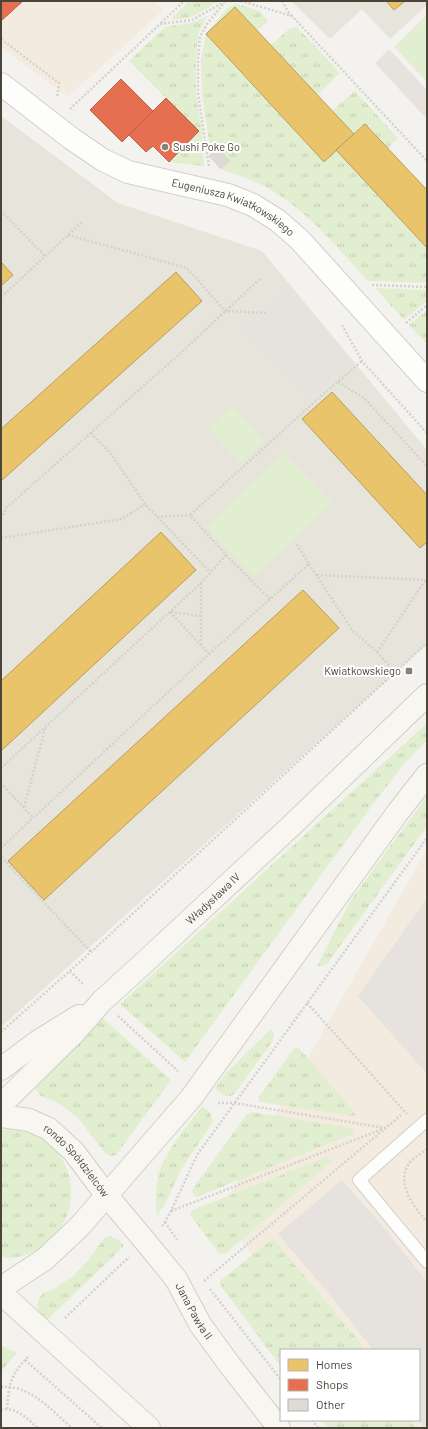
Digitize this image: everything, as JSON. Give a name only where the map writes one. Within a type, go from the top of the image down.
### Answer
[{"type":"main road","name":"Władysława IV","points":[[1,1105],[73,1034],[102,1001],[286,831],[427,695]]},
{"type":"main road","points":[[107,1196],[192,1098],[398,812],[427,775]]},
{"type":"main road","points":[[1,1069],[37,1042],[102,1001]]},
{"type":"main road","name":"rondo Spółdzielców","points":[[1,1116],[29,1120],[49,1129],[74,1152],[107,1196],[80,1226],[45,1259],[1,1288]]},
{"type":"main road","name":"Jana Pawła II","points":[[107,1196],[146,1241],[176,1279],[200,1324],[279,1428]]},
{"type":"main road","points":[[1,1293],[149,1428]]},
{"type":"street","name":"Eugeniusza Kwiatkowskiego","points":[[1,84],[72,139],[103,160],[128,172],[228,195],[253,206],[277,220],[300,240],[427,381]]},
{"type":"lane","points":[[423,1124],[359,1180],[427,1262]]},
{"type":"path","points":[[65,113],[184,1]]},
{"type":"path","points":[[160,24],[192,20],[226,1]]},
{"type":"path","points":[[210,172],[198,94],[198,58],[200,37],[226,1]]},
{"type":"path","points":[[241,1],[292,16]]},
{"type":"path","points":[[282,1],[292,16],[427,161]]},
{"type":"path","points":[[1,211],[45,256]]},
{"type":"path","points":[[1,297],[82,222]]},
{"type":"path","points":[[68,235],[187,268],[225,311],[268,313]]},
{"type":"path","points":[[1,519],[6,508],[91,433],[260,279]]},
{"type":"path","points":[[369,285],[427,287]]},
{"type":"path","points":[[401,327],[427,305]]},
{"type":"path","points":[[340,322],[362,361],[427,433]]},
{"type":"path","points":[[157,517],[190,515],[362,361]]},
{"type":"path","points":[[338,382],[364,398],[427,466]]},
{"type":"path","points":[[91,433],[111,454],[145,504],[210,572]]},
{"type":"path","points":[[1,538],[122,519],[145,504]]},
{"type":"path","points":[[190,515],[226,555],[270,599]]},
{"type":"path","points":[[296,543],[353,630],[377,652],[395,672]]},
{"type":"path","points":[[1,768],[201,583],[226,555]]},
{"type":"path","points":[[1,848],[209,654],[309,564]]},
{"type":"path","points":[[316,575],[427,580]]},
{"type":"path","points":[[377,652],[427,580]]},
{"type":"path","points":[[201,583],[201,646]]},
{"type":"path","points":[[170,612],[209,654]]},
{"type":"path","points":[[170,612],[201,616]]},
{"type":"path","points":[[1,1032],[91,952],[427,643]]},
{"type":"path","points":[[24,807],[46,726]]},
{"type":"path","points":[[1,782],[33,818]]},
{"type":"path","points":[[178,1242],[166,1222],[197,1156],[306,1003],[427,838]]},
{"type":"path","points":[[1,857],[91,952]]},
{"type":"path","points":[[70,971],[83,984]]},
{"type":"path","points":[[306,1003],[405,1112],[423,1124]]},
{"type":"path","points":[[117,1016],[178,1071]]},
{"type":"path","points":[[215,1103],[234,1103],[385,1128]]},
{"type":"path","points":[[200,1275],[204,1281],[405,1112]]},
{"type":"path","points":[[171,1211],[385,1128]]},
{"type":"path","points":[[427,1149],[408,1164],[404,1174],[405,1187],[413,1206],[427,1222]]},
{"type":"path","points":[[60,1323],[131,1255]]},
{"type":"path","points":[[209,1288],[280,1379]]},
{"type":"path","points":[[7,1408],[9,1386],[14,1374],[28,1357]]},
{"type":"path","points":[[25,1360],[102,1428]]},
{"type":"path","points":[[1,1387],[9,1386],[19,1388],[30,1393],[72,1428]]},
{"type":"path","points":[[1,1410],[7,1408],[16,1410],[38,1428]]},
{"type":"shaded area","points":[[1,1],[155,1],[163,10],[68,97],[1,47]]},
{"type":"shaded area","points":[[291,1],[427,1],[427,5],[390,39],[362,9],[330,39]]},
{"type":"shaded area","points":[[389,49],[427,90],[427,119],[375,63]]},
{"type":"shaded area","points":[[1,116],[118,203],[262,251],[427,450],[427,644],[1,1027]]},
{"type":"shaded area","points":[[286,289],[351,359],[308,398],[243,328]]},
{"type":"shaded area","points":[[427,849],[427,1428],[372,1428],[367,1421],[420,1421],[420,1349],[317,1349],[221,1210]]},
{"type":"shaded area","points":[[427,898],[427,1074],[358,996]]},
{"type":"shaded area","points":[[342,1180],[380,1223],[427,1282],[427,1428],[424,1428],[420,1421],[420,1349],[372,1349],[335,1301],[278,1234]]},
{"type":"green space","points":[[189,1],[219,1],[202,12],[190,17],[171,19]]},
{"type":"green space","points":[[237,4],[260,11],[268,21],[257,31],[235,7],[206,35],[324,161],[336,150],[427,248],[427,283],[368,281],[322,231],[283,197],[263,186],[221,169],[230,161],[218,148],[211,154],[202,94],[201,59],[206,34],[227,8]]},
{"type":"green space","points":[[427,15],[427,82],[394,47]]},
{"type":"green space","points":[[207,16],[198,34],[196,58],[196,95],[202,131],[204,166],[169,162],[199,131],[129,61],[165,27],[194,22]]},
{"type":"green space","points":[[297,27],[340,73],[317,95],[271,45],[290,28]]},
{"type":"green space","points":[[355,91],[398,138],[388,148],[365,124],[354,134],[332,111]]},
{"type":"green space","points":[[375,288],[427,290],[427,301],[404,320]]},
{"type":"green space","points":[[427,310],[427,344],[409,325]]},
{"type":"green space","points":[[232,406],[265,441],[241,463],[208,428]]},
{"type":"green space","points":[[284,453],[332,503],[254,577],[206,527]]},
{"type":"green space","points":[[427,723],[427,740],[404,764],[370,808],[185,1062],[120,1004]]},
{"type":"green space","points":[[427,796],[427,826],[327,964],[324,966],[317,966],[349,903]]},
{"type":"green space","points":[[103,1018],[171,1080],[116,1155],[112,1156],[106,1154],[78,1118],[58,1103],[39,1095],[35,1088],[36,1080],[39,1076]]},
{"type":"green space","points":[[272,1029],[274,1034],[273,1041],[234,1094],[231,1096],[224,1096],[215,1088],[227,1072]]},
{"type":"green space","points":[[295,1047],[299,1048],[356,1114],[355,1116],[260,1102],[258,1098]]},
{"type":"green space","points":[[202,1106],[210,1112],[213,1122],[182,1168],[164,1206],[157,1215],[156,1187],[163,1162]]},
{"type":"green space","points":[[252,1112],[350,1128],[354,1132],[197,1197],[194,1196],[192,1190],[247,1114]]},
{"type":"green space","points":[[9,1129],[36,1135],[54,1149],[65,1164],[70,1181],[71,1199],[67,1216],[58,1232],[45,1245],[28,1254],[8,1258],[1,1257],[1,1130]]},
{"type":"green space","points":[[327,1157],[332,1161],[225,1254],[219,1253],[190,1215],[192,1210]]},
{"type":"green space","points":[[110,1236],[119,1240],[124,1246],[46,1321],[37,1312],[38,1300],[43,1293],[52,1290],[73,1276],[90,1258],[104,1238]]},
{"type":"green space","points":[[274,1240],[355,1336],[363,1349],[280,1349],[280,1366],[221,1286],[220,1281],[269,1241]]},
{"type":"green space","points":[[1,1346],[17,1352],[1,1372]]},
{"type":"green space","points":[[322,1421],[411,1421],[415,1428],[327,1428]]},
{"type":"building: Homes","points":[[386,1],[405,1],[394,10]]},
{"type":"building: Homes","points":[[235,7],[354,134],[324,162],[206,34]]},
{"type":"building: Homes","points":[[365,124],[427,190],[427,248],[336,150]]},
{"type":"building: Homes","points":[[1,262],[13,275],[1,286]]},
{"type":"building: Homes","points":[[176,272],[202,301],[1,481],[1,429]]},
{"type":"building: Homes","points":[[332,392],[427,495],[427,542],[420,548],[302,419]]},
{"type":"building: Homes","points":[[161,532],[196,570],[1,751],[1,681]]},
{"type":"building: Homes","points":[[303,590],[339,628],[44,900],[8,861]]},
{"type":"building: Shops","points":[[1,1],[23,1],[1,21]]},
{"type":"building: Shops","points":[[121,79],[153,111],[122,142],[90,110]]},
{"type":"building: Shops","points":[[166,98],[199,131],[169,162],[153,146],[146,152],[129,135]]},
{"type":"building: Other","points":[[218,148],[230,161],[221,169],[209,156]]},
{"type":"place","name":"Sushi Poke Go","points":[[165,147]]},
{"type":"place","name":"Kwiatkowskiego","points":[[409,671]]}]
